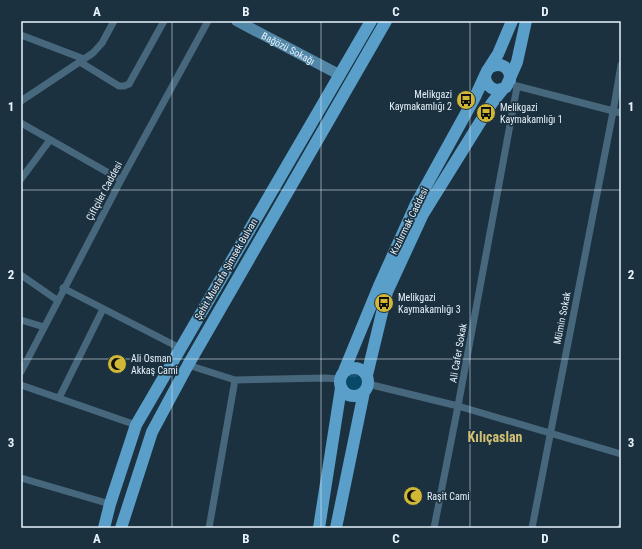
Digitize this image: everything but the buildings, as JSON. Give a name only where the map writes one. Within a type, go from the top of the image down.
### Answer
[{"type":"main road","name":"Şehit Mustafa Şimsek Bulvarı","points":[[104,528],[110,504],[136,425],[371,21]]},
{"type":"main road","name":"Şehit Mustafa Şimsek Bulvarı","points":[[121,528],[152,432],[188,365],[386,21]]},
{"type":"main road","name":"Kızılırmak Caddesi","points":[[319,528],[342,380],[378,286],[416,204],[475,97],[487,71],[498,54],[512,21]]},
{"type":"main road","name":"Kızılırmak Caddesi","points":[[336,528],[387,292],[423,214],[492,103],[510,85],[517,62],[526,21]]},
{"type":"main road","points":[[496,64],[504,66],[509,72],[510,85],[495,90],[491,88],[486,83],[487,71],[496,64]]},
{"type":"main road","points":[[352,367],[356,367],[364,371],[366,384],[356,396],[352,396],[344,392],[342,380],[352,367]]},
{"type":"street","points":[[21,101],[93,53],[102,43],[114,21]]},
{"type":"street","points":[[21,35],[82,60],[118,85],[122,86],[129,84],[164,21]]},
{"type":"street","name":"Çiftçiler Caddesi","points":[[21,372],[23,364],[44,327],[63,288],[208,21]]},
{"type":"street","name":"Bağözü Sokağı","points":[[237,21],[340,75]]},
{"type":"street","name":"Mümin Sokak","points":[[532,528],[621,65]]},
{"type":"street","points":[[510,85],[621,113]]},
{"type":"street","name":"Ali Cafer Sokak","points":[[434,528],[458,406],[510,85]]},
{"type":"street","points":[[21,123],[121,180]]},
{"type":"street","points":[[21,180],[50,140]]},
{"type":"street","points":[[21,275],[57,300]]},
{"type":"street","points":[[63,288],[180,348]]},
{"type":"street","points":[[59,398],[103,309]]},
{"type":"street","points":[[21,320],[44,327]]},
{"type":"street","points":[[188,365],[235,380],[326,378],[342,380]]},
{"type":"street","points":[[208,528],[235,380]]},
{"type":"street","points":[[366,384],[458,406],[621,454]]},
{"type":"street","points":[[21,385],[136,425]]},
{"type":"street","points":[[21,478],[110,504]]},
{"type":"green space","points":[[351,374],[357,374],[362,379],[360,388],[357,390],[351,390],[346,385],[346,379]]},
{"type":"place","name":"Melikgazi Kaymakamlığı 2","points":[[466,100]]},
{"type":"place","name":"Melikgazi Kaymakamlığı 1","points":[[486,113]]},
{"type":"place","name":"Melikgazi Kaymakamlığı 3","points":[[384,303]]},
{"type":"place","name":"Ali Osman Akkaş Cami","points":[[117,364]]},
{"type":"place","name":"Raşit Cami","points":[[413,496]]},
{"type":"district","name":"Kılıçaslan","points":[[495,437]]}]
